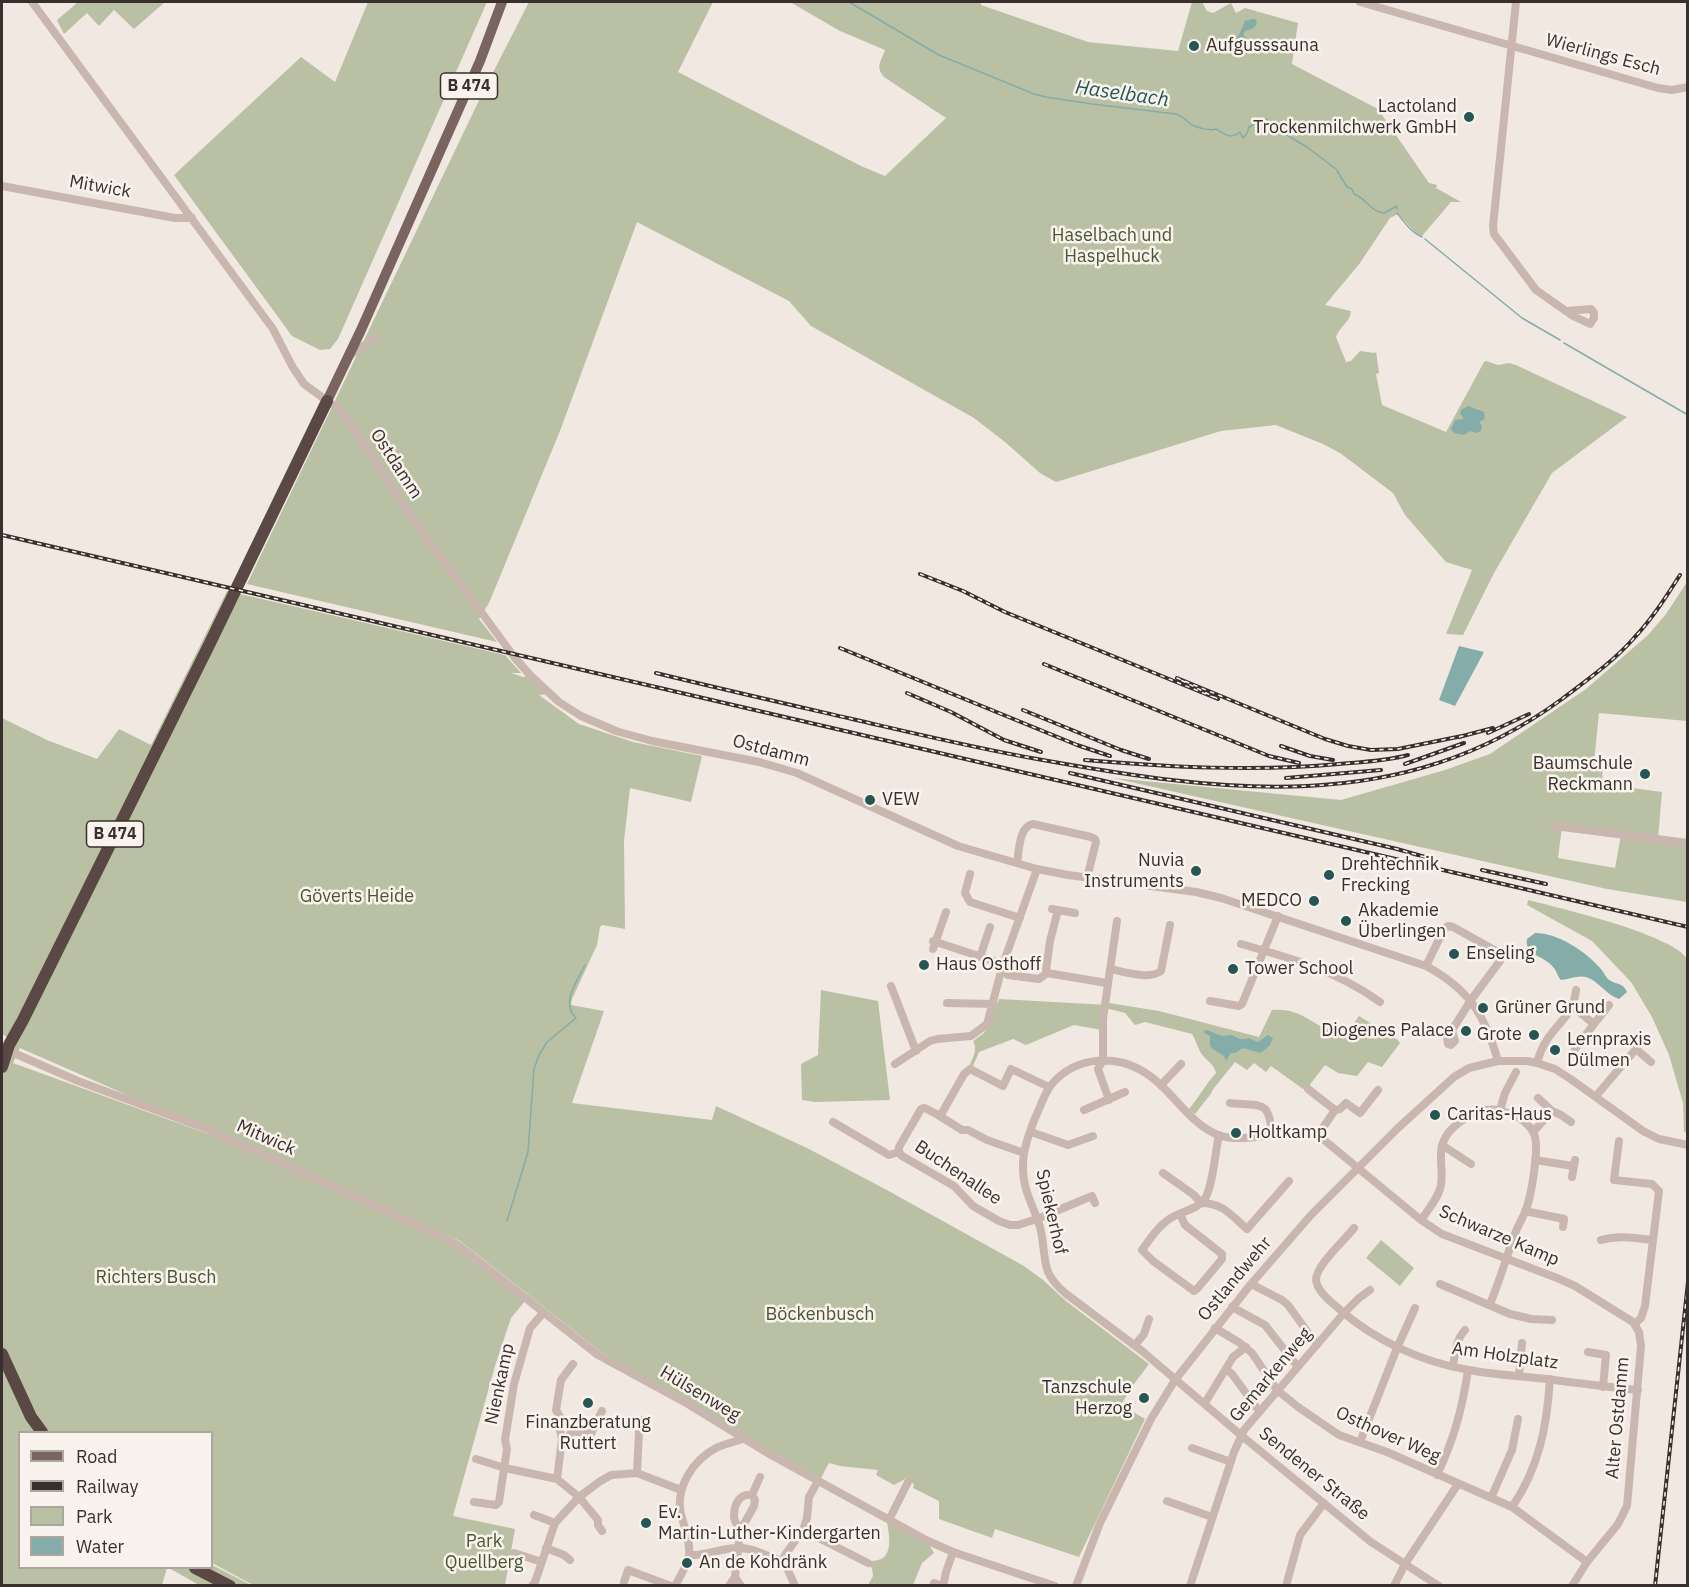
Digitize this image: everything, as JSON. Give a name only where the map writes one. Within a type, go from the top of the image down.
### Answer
[{"type":"highway","name":"B 474","points":[[2,1067],[9,1045],[34,999],[327,401]]},
{"type":"highway","points":[[2,1354],[31,1417],[41,1431]]},
{"type":"highway","points":[[184,1569],[214,1586]]},
{"type":"highway","points":[[197,1569],[230,1586]]},
{"type":"main road","name":"B 474","points":[[327,401],[480,62],[502,2]]},
{"type":"street","name":"Ostdamm","points":[[32,2],[273,329],[304,384],[337,408],[348,421],[409,514],[523,669],[559,702],[600,725],[640,738],[759,762],[797,773],[958,846],[1037,869],[1196,892],[1221,898],[1426,966],[1450,981],[1471,1000],[1485,1022],[1498,1061]]},
{"type":"street","name":"Wierlings Esch","points":[[1360,2],[1658,88],[1672,90],[1688,87]]},
{"type":"street","points":[[1516,2],[1494,234],[1536,290],[1566,311]]},
{"type":"street","name":"Mitwick","points":[[2,186],[175,218],[192,218]]},
{"type":"street","points":[[349,356],[375,338]]},
{"type":"street","points":[[1017,863],[1024,829],[1034,824],[1095,839],[1087,878]]},
{"type":"street","points":[[1554,826],[1688,843]]},
{"type":"street","points":[[894,1064],[937,1039],[971,1036],[987,1024],[1003,964],[1037,869]]},
{"type":"street","points":[[970,874],[965,893],[970,902],[1020,918]]},
{"type":"street","points":[[1047,973],[1055,910],[1075,913]]},
{"type":"street","points":[[946,912],[934,944],[1003,964]]},
{"type":"street","points":[[1210,1001],[1239,1006],[1242,1004],[1278,916]]},
{"type":"street","points":[[1109,1100],[1098,1069],[1102,1060],[1107,983],[1117,921]]},
{"type":"street","points":[[1110,969],[1156,975],[1161,971],[1170,925]]},
{"type":"street","points":[[1426,966],[1444,929],[1448,926],[1498,952],[1500,956],[1500,961],[1471,1000],[1452,1031]]},
{"type":"street","points":[[980,957],[990,927]]},
{"type":"street","points":[[1240,944],[1336,975],[1380,1002]]},
{"type":"street","points":[[1008,975],[1039,979],[1047,973],[1107,983]]},
{"type":"street","points":[[891,987],[916,1051]]},
{"type":"street","points":[[1537,1063],[1545,1041],[1573,1007],[1576,990]]},
{"type":"street","points":[[947,1003],[993,1004]]},
{"type":"street","points":[[1575,1049],[1609,1005]]},
{"type":"street","points":[[1573,1007],[1594,1024]]},
{"type":"street","points":[[1596,1096],[1638,1045],[1651,1062]]},
{"type":"street","name":"Mitwick","points":[[2,1048],[78,1081],[207,1129],[428,1230],[458,1245],[504,1281]]},
{"type":"street","name":"Spiekerhof","points":[[1175,1380],[1135,1345],[1055,1284],[1049,1274],[1040,1229],[1023,1180],[1024,1153],[1030,1130],[1049,1087],[1070,1069],[1087,1061],[1102,1060],[1137,1068],[1161,1085],[1205,1127],[1219,1135]]},
{"type":"street","points":[[1498,1061],[1527,1061],[1555,1070],[1596,1096],[1643,1131],[1659,1139],[1688,1145]]},
{"type":"street","name":"Ostlandwehr","points":[[1076,1586],[1100,1523],[1152,1419],[1175,1380],[1215,1328],[1311,1215],[1357,1167],[1454,1077],[1469,1068],[1498,1061]]},
{"type":"street","points":[[1161,1085],[1181,1064]]},
{"type":"street","points":[[938,1115],[942,1113],[964,1074],[970,1069],[1003,1086],[1011,1069],[1049,1087]]},
{"type":"street","points":[[1500,1110],[1505,1093],[1516,1072]]},
{"type":"street","points":[[1308,1089],[1335,1110]]},
{"type":"street","points":[[1318,1135],[1335,1110],[1346,1104],[1360,1113],[1378,1090]]},
{"type":"street","points":[[1084,1110],[1125,1092]]},
{"type":"street","points":[[1538,1098],[1552,1111],[1561,1114],[1571,1122]]},
{"type":"street","points":[[1230,1103],[1259,1105],[1266,1108],[1269,1112],[1272,1135]]},
{"type":"street","points":[[899,1152],[899,1147],[921,1109],[925,1108],[962,1130],[968,1130],[987,1140],[1024,1153]]},
{"type":"street","points":[[1421,1220],[1438,1195],[1441,1185],[1442,1145],[1450,1130],[1458,1123],[1471,1115],[1492,1109],[1521,1119],[1533,1132],[1536,1141],[1535,1160],[1526,1211],[1490,1304]]},
{"type":"street","points":[[1533,1132],[1552,1111]]},
{"type":"street","name":"Buchenallee","points":[[832,1122],[889,1155],[899,1152],[902,1156],[954,1186],[973,1206],[1010,1225],[1037,1219],[1092,1196],[1095,1203]]},
{"type":"street","points":[[1030,1130],[1068,1145],[1093,1136]]},
{"type":"street","points":[[1180,1214],[1185,1225],[1222,1254],[1222,1259],[1194,1291],[1153,1261],[1142,1250],[1170,1218],[1201,1203],[1204,1199],[1210,1187],[1219,1135],[1236,1138],[1298,1131],[1318,1135],[1357,1167]]},
{"type":"street","points":[[1619,1141],[1614,1180],[1652,1185],[1659,1191],[1645,1306],[1641,1318],[1635,1324]]},
{"type":"street","points":[[1442,1145],[1471,1164]]},
{"type":"street","points":[[1535,1160],[1574,1163],[1572,1177]]},
{"type":"street","name":"Schwarze Kamp","points":[[1357,1167],[1421,1220],[1442,1234],[1575,1286],[1635,1324]]},
{"type":"street","points":[[1163,1173],[1201,1203],[1214,1203],[1247,1228],[1289,1181]]},
{"type":"street","points":[[1526,1211],[1564,1219],[1563,1227]]},
{"type":"street","name":"Am Holzplatz","points":[[1354,1228],[1322,1265],[1316,1280],[1322,1293],[1344,1313],[1378,1338],[1427,1359],[1468,1370],[1638,1390]]},
{"type":"street","points":[[1601,1240],[1625,1237],[1652,1240]]},
{"type":"street","name":"Hülsenweg","points":[[504,1281],[598,1355],[688,1404],[743,1439],[818,1481],[953,1552],[1032,1582],[1055,1586]]},
{"type":"street","points":[[1251,1284],[1288,1305],[1317,1345]]},
{"type":"street","points":[[1440,1284],[1500,1310],[1525,1318],[1552,1320]]},
{"type":"street","name":"Gemarkenweg","points":[[1190,1586],[1231,1462],[1244,1430],[1344,1313],[1370,1290]]},
{"type":"street","points":[[1232,1307],[1265,1325],[1298,1367]]},
{"type":"street","points":[[1360,1442],[1415,1308]]},
{"type":"street","name":"Nienkamp","points":[[474,1502],[496,1505],[499,1502],[507,1449],[505,1440],[514,1384],[530,1328],[544,1312]]},
{"type":"street","points":[[1135,1345],[1144,1334],[1149,1319]]},
{"type":"street","name":"Alter Ostdamm","points":[[1572,1586],[1587,1562],[1618,1524],[1627,1506],[1641,1346],[1635,1324]]},
{"type":"street","points":[[1205,1403],[1233,1357],[1246,1347],[1215,1328]]},
{"type":"street","points":[[1453,1366],[1456,1346],[1465,1330]]},
{"type":"street","points":[[1519,1376],[1522,1343]]},
{"type":"street","name":"Osthover Weg","points":[[1246,1347],[1277,1390],[1340,1435],[1387,1452],[1512,1507],[1587,1562]]},
{"type":"street","points":[[1588,1352],[1607,1352],[1603,1387]]},
{"type":"street","points":[[557,1479],[561,1434],[560,1417],[556,1410],[561,1380],[573,1364]]},
{"type":"street","points":[[1226,1369],[1259,1411]]},
{"type":"street","points":[[1437,1475],[1451,1446],[1458,1423],[1468,1370]]},
{"type":"street","points":[[1512,1507],[1532,1473],[1541,1446],[1548,1413],[1551,1379]]},
{"type":"street","name":"Sendener Straße","points":[[1175,1380],[1377,1547],[1439,1586]]},
{"type":"street","points":[[561,1434],[568,1437],[572,1431],[591,1434],[602,1411]]},
{"type":"street","points":[[1491,1498],[1512,1450],[1518,1419]]},
{"type":"street","points":[[637,1473],[639,1431],[643,1420]]},
{"type":"street","points":[[675,1586],[689,1555],[687,1533],[679,1502],[681,1490],[691,1471],[706,1454],[717,1447],[743,1439]]},
{"type":"street","points":[[1192,1448],[1231,1462]]},
{"type":"street","points":[[476,1459],[557,1479],[601,1517],[598,1525],[602,1531]]},
{"type":"street","points":[[533,1585],[536,1582],[555,1523],[592,1486],[611,1475],[637,1473],[681,1490]]},
{"type":"street","points":[[729,1586],[735,1577],[740,1531],[754,1506],[752,1495],[760,1477]]},
{"type":"street","points":[[795,1586],[784,1561],[785,1555],[803,1530],[809,1497],[818,1481]]},
{"type":"street","points":[[889,1520],[908,1482]]},
{"type":"street","points":[[1394,1586],[1405,1564],[1458,1484]]},
{"type":"street","points":[[740,1531],[734,1517],[738,1499],[747,1494],[752,1495]]},
{"type":"street","points":[[1167,1501],[1212,1517]]},
{"type":"street","points":[[1286,1586],[1300,1535],[1324,1503]]},
{"type":"street","points":[[534,1515],[555,1523]]},
{"type":"street","points":[[803,1530],[868,1563]]},
{"type":"street","points":[[546,1548],[570,1560]]},
{"type":"street","points":[[689,1555],[739,1548],[758,1551],[784,1561]]},
{"type":"street","points":[[933,1586],[934,1583],[942,1586],[953,1552]]},
{"type":"street","points":[[514,1553],[542,1562]]},
{"type":"street","points":[[624,1582],[628,1570],[671,1586]]},
{"type":"street","points":[[735,1577],[741,1586]]},
{"type":"green space","points":[[78,2],[165,2],[134,29],[114,10],[99,26],[87,13],[64,34],[57,20]]},
{"type":"green space","points":[[368,2],[487,2],[338,339],[330,349],[320,350],[292,336],[174,175],[301,57],[335,82]]},
{"type":"green space","name":"Haselbach und Haspelhuck","points":[[529,2],[713,2],[678,72],[861,166],[885,176],[946,118],[884,77],[879,67],[885,50],[840,31],[790,2],[981,2],[981,5],[1088,42],[1178,51],[1192,2],[1202,2],[1207,11],[1213,13],[1231,3],[1236,13],[1245,8],[1298,23],[1292,64],[1378,109],[1429,183],[1437,185],[1436,188],[1461,202],[1451,202],[1422,236],[1417,234],[1398,214],[1390,218],[1360,263],[1325,305],[1351,311],[1336,337],[1346,362],[1351,361],[1360,351],[1375,353],[1376,351],[1379,373],[1376,374],[1382,405],[1446,432],[1486,361],[1498,365],[1509,363],[1516,365],[1627,417],[1552,473],[1494,573],[1463,635],[1446,634],[1472,570],[1446,562],[1405,515],[1393,493],[1340,453],[1323,444],[1276,425],[1221,431],[1056,482],[1040,473],[974,418],[811,326],[789,301],[637,222],[560,431],[489,603],[479,619],[497,642],[247,584],[484,90]]},
{"type":"green space","points":[[1687,582],[1687,721],[1599,713],[1594,762],[1603,764],[1602,784],[1662,792],[1658,839],[1687,843],[1687,902],[1607,889],[1113,778],[1341,800],[1445,770],[1490,754],[1586,689],[1648,635],[1666,614]],"holes":[[[1562,827],[1621,835],[1615,868],[1558,858]]]},
{"type":"green space","points":[[227,591],[505,655],[521,673],[511,673],[523,677],[530,675],[548,694],[539,695],[579,724],[633,742],[702,756],[691,802],[630,788],[624,841],[625,929],[602,925],[600,927],[597,945],[572,999],[571,1005],[604,1011],[572,1103],[712,1120],[716,1106],[807,1148],[1024,1266],[1149,1364],[1121,1405],[1145,1419],[1079,1557],[995,1529],[992,1538],[939,1519],[939,1501],[913,1488],[914,1484],[905,1479],[894,1485],[876,1475],[878,1470],[829,1463],[821,1478],[748,1439],[601,1352],[460,1241],[20,1048],[13,1063],[211,1135],[456,1246],[526,1300],[511,1318],[495,1366],[453,1516],[515,1529],[505,1585],[253,1585],[213,1564],[213,1431],[18,1431],[18,1569],[167,1569],[162,1585],[2,1585],[2,1049],[7,1037],[2,1034],[2,718],[47,740],[97,759],[119,729],[151,745]]},
{"type":"green space","points":[[1528,900],[1625,927],[1674,947],[1687,959],[1687,1134],[1684,1131],[1683,1103],[1669,1055],[1652,1017],[1631,982],[1592,941],[1527,905]]},
{"type":"green space","points":[[821,990],[878,1001],[890,1100],[815,1102],[802,1100],[801,1064],[818,1055]]},
{"type":"green space","points":[[999,999],[1108,1005],[1109,1003],[1159,1011],[1259,1037],[1272,1010],[1290,1011],[1324,1028],[1346,1035],[1359,1016],[1400,1043],[1382,1067],[1368,1062],[1357,1076],[1338,1073],[1325,1065],[1308,1087],[1303,1089],[1271,1066],[1266,1072],[1254,1063],[1247,1070],[1235,1062],[1195,1114],[1189,1109],[1216,1073],[1201,1053],[1192,1034],[1145,1022],[1135,1025],[1125,1013],[1105,1008],[1102,1030],[1074,1025],[1026,1045],[1013,1039],[979,1052],[972,1068],[969,1067],[975,1051],[973,1041],[984,1033]]},
{"type":"green space","points":[[1381,1240],[1414,1268],[1400,1286],[1366,1258]]},
{"type":"green space","points":[[887,1522],[930,1546],[934,1553],[922,1563],[913,1585],[868,1585],[873,1576],[872,1568],[867,1565],[869,1561],[883,1558],[888,1549]]},
{"type":"green space","points":[[213,1566],[251,1585],[199,1585],[171,1569],[213,1569]]},
{"type":"water","points":[[1257,20],[1256,25],[1245,31],[1243,35],[1253,43],[1251,50],[1247,54],[1230,47],[1245,21]]},
{"type":"water","points":[[1468,406],[1484,412],[1485,419],[1479,422],[1482,426],[1481,431],[1477,433],[1470,431],[1464,435],[1454,433],[1451,429],[1455,420],[1463,419],[1460,414],[1461,410]]},
{"type":"water","points":[[1459,646],[1484,652],[1455,706],[1439,700]]},
{"type":"water","points":[[1535,933],[1553,936],[1579,949],[1601,969],[1608,979],[1621,985],[1627,992],[1619,999],[1586,977],[1561,980],[1549,963],[1529,949],[1527,939]]},
{"type":"water","points":[[1207,1030],[1222,1036],[1232,1035],[1258,1042],[1268,1035],[1273,1038],[1270,1045],[1261,1053],[1243,1048],[1231,1053],[1227,1061],[1210,1046],[1210,1036],[1204,1033]]},
{"type":"waterway","name":"Haselbach","points":[[849,2],[939,55],[1034,94],[1092,104],[1176,114],[1197,127],[1216,129],[1231,136],[1240,132],[1243,138],[1249,127],[1266,119],[1336,169],[1347,187],[1376,210],[1384,213],[1397,206],[1397,209]]},
{"type":"waterway","name":"Haselbach","points":[[1397,213],[1412,230],[1422,237]]},
{"type":"waterway","name":"Haselbach","points":[[1425,239],[1522,318],[1560,340]]},
{"type":"waterway","name":"Haselbach","points":[[1564,343],[1688,415]]},
{"type":"waterway","points":[[507,1221],[528,1152],[534,1069],[547,1042],[576,1018],[570,1006],[570,999],[585,965]]},
{"type":"railway","points":[[2,535],[1688,927]]},
{"type":"railway","points":[[920,574],[963,591],[1005,612],[1218,699],[1177,678],[1325,739],[1348,746],[1371,750],[1398,749],[1467,735]]},
{"type":"railway","points":[[656,673],[921,735],[1106,771],[1241,786],[1308,786],[1373,779],[1438,763],[1500,737],[1562,699],[1617,655],[1647,623],[1680,575]]},
{"type":"railway","points":[[840,648],[1077,745],[1110,756]]},
{"type":"railway","points":[[1044,664],[1269,756],[1299,763]]},
{"type":"railway","points":[[907,693],[951,712],[1004,740],[1041,752]]},
{"type":"railway","points":[[1023,710],[1149,759]]},
{"type":"railway","points":[[1488,733],[1529,714]]},
{"type":"railway","points":[[1459,737],[1493,728]]},
{"type":"railway","points":[[1405,764],[1464,743]]},
{"type":"railway","points":[[1281,746],[1310,756],[1333,760]]},
{"type":"railway","points":[[1085,760],[1180,766],[1276,768],[1365,762],[1408,755]]},
{"type":"railway","points":[[1286,778],[1381,770]]},
{"type":"railway","points":[[1070,773],[1432,859]]},
{"type":"railway","points":[[1482,870],[1546,884]]},
{"type":"railway","points":[[1655,1586],[1688,1282]]},
{"type":"place","name":"Aufgusssauna","points":[[1194,46]]},
{"type":"place","name":"Lactoland Trockenmilchwerk GmbH","points":[[1469,117]]},
{"type":"place","name":"Baumschule Reckmann","points":[[1645,774]]},
{"type":"place","name":"VEW","points":[[870,800]]},
{"type":"place","name":"Nuvia Instruments","points":[[1196,871]]},
{"type":"place","name":"Drehtechnik Frecking","points":[[1329,875]]},
{"type":"place","name":"MEDCO","points":[[1314,901]]},
{"type":"place","name":"Akademie Überlingen","points":[[1346,921]]},
{"type":"place","name":"Enseling","points":[[1454,954]]},
{"type":"place","name":"Haus Osthoff","points":[[924,965]]},
{"type":"place","name":"Tower School","points":[[1233,969]]},
{"type":"place","name":"Grüner Grund","points":[[1483,1008]]},
{"type":"place","name":"Diogenes Palace","points":[[1466,1031]]},
{"type":"place","name":"Grote","points":[[1534,1035]]},
{"type":"place","name":"Lernpraxis Dülmen","points":[[1555,1050]]},
{"type":"place","name":"Caritas-Haus","points":[[1435,1115]]},
{"type":"place","name":"Holtkamp","points":[[1236,1133]]},
{"type":"place","name":"Tanzschule Herzog","points":[[1144,1398]]},
{"type":"place","name":"Finanzberatung Ruttert","points":[[588,1403]]},
{"type":"place","name":"Ev. Martin-Luther-Kindergarten","points":[[646,1523]]},
{"type":"place","name":"An de Kohdränk","points":[[687,1563]]},
{"type":"park label","name":"Göverts Heide","points":[[357,897]]},
{"type":"park label","name":"Richters Busch","points":[[156,1278]]},
{"type":"park label","name":"Böckenbusch","points":[[820,1315]]},
{"type":"park label","name":"Park Quellberg","points":[[484,1552]]}]
